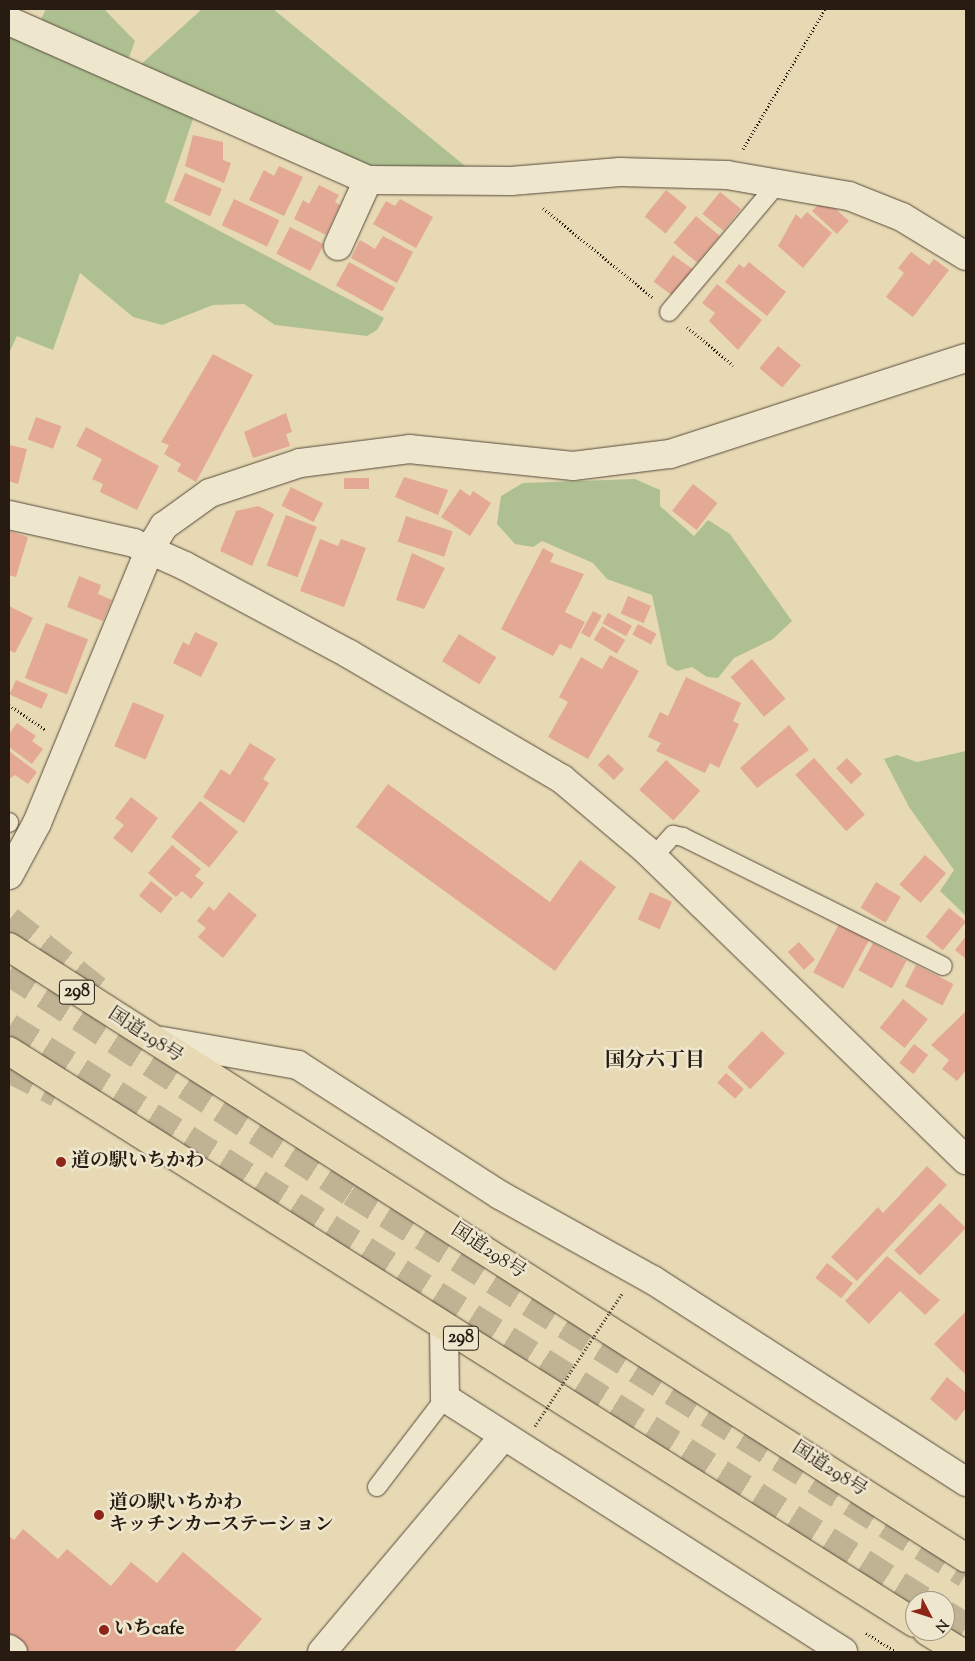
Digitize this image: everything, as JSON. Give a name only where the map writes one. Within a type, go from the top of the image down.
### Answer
[{"type":"highway","name":"国道298号","points":[[9,947],[146,1037],[966,1558]]},
{"type":"highway","name":"298","points":[[9,1052],[905,1617]]},
{"type":"highway","points":[[943,1641],[961,1652]]},
{"type":"street","points":[[9,21],[368,180],[511,182],[620,172],[727,175],[849,196],[902,217],[966,256]]},
{"type":"street","points":[[338,246],[368,180]]},
{"type":"street","points":[[9,875],[37,823],[150,549],[164,526],[210,493],[300,464],[409,449],[520,464],[620,462],[670,454],[966,358]]},
{"type":"street","points":[[9,515],[150,549],[349,654],[562,779],[654,857],[966,1160]]},
{"type":"street","points":[[146,1037],[191,1050],[298,1065],[500,1195],[653,1280],[966,1482]]},
{"type":"street","points":[[444,1327],[445,1398],[843,1652]]},
{"type":"street","points":[[322,1652],[504,1436]]},
{"type":"street","points":[[9,1649],[13,1652]]},
{"type":"lane","points":[[669,312],[776,184]]},
{"type":"lane","points":[[654,857],[672,836],[683,837],[944,966]]},
{"type":"lane","points":[[376,1487],[445,1398]]},
{"type":"path","points":[[727,175],[825,9]]},
{"type":"path","points":[[511,182],[733,365]]},
{"type":"path","points":[[9,705],[69,745]]},
{"type":"path","points":[[535,1426],[623,1292]]},
{"type":"green space","points":[[46,9],[104,9],[135,41],[127,63],[39,23]]},
{"type":"green space","points":[[202,9],[273,9],[470,170],[364,165],[138,67]]},
{"type":"green space","points":[[9,32],[194,116],[165,202],[384,318],[377,330],[367,336],[275,325],[244,304],[213,305],[162,325],[133,317],[80,273],[53,350],[17,336],[9,353]]},
{"type":"green space","points":[[635,479],[660,490],[660,506],[694,536],[708,520],[730,534],[792,621],[773,639],[734,658],[718,678],[707,677],[692,667],[677,671],[667,665],[652,595],[607,579],[593,563],[542,541],[533,547],[515,544],[497,524],[501,496],[523,483]]},
{"type":"green space","points":[[966,751],[966,916],[940,891],[954,870],[909,807],[884,759],[897,755],[917,762]]},
{"type":"building","points":[[193,135],[223,142],[223,160],[231,163],[224,183],[185,166]]},
{"type":"building","points":[[279,166],[303,177],[284,216],[249,200],[264,170],[274,176]]},
{"type":"building","points":[[185,173],[222,189],[210,216],[173,201]]},
{"type":"building","points":[[319,185],[339,195],[335,202],[340,205],[326,235],[294,219],[303,200],[309,204]]},
{"type":"building","points":[[666,190],[687,207],[666,233],[645,216]]},
{"type":"building","points":[[720,192],[741,209],[723,231],[702,214]]},
{"type":"building","points":[[234,199],[279,220],[267,246],[222,225]]},
{"type":"building","points":[[400,199],[433,217],[416,248],[373,224],[386,201],[395,206]]},
{"type":"building","points":[[820,203],[825,207],[829,203],[849,221],[837,234],[812,211]]},
{"type":"building","points":[[807,212],[832,233],[803,268],[778,246],[796,214],[801,219]]},
{"type":"building","points":[[696,216],[720,236],[697,263],[674,243]]},
{"type":"building","points":[[290,227],[324,244],[310,271],[276,254]]},
{"type":"building","points":[[383,236],[413,252],[397,283],[351,258],[360,240],[375,249]]},
{"type":"building","points":[[911,252],[929,265],[934,259],[949,270],[913,317],[886,297],[904,273],[898,268]]},
{"type":"building","points":[[673,255],[694,270],[675,297],[654,282]]},
{"type":"building","points":[[349,262],[395,288],[382,311],[336,286]]},
{"type":"building","points":[[749,262],[786,292],[767,316],[725,282],[739,264],[744,268]]},
{"type":"building","points":[[717,284],[762,320],[738,350],[709,321],[715,313],[702,303]]},
{"type":"building","points":[[778,346],[801,365],[782,387],[759,368]]},
{"type":"building","points":[[213,354],[253,375],[196,482],[177,471],[181,464],[164,454],[169,445],[161,442]]},
{"type":"building","points":[[286,413],[292,432],[286,434],[290,446],[253,458],[244,432]]},
{"type":"building","points":[[36,417],[61,426],[53,449],[28,440]]},
{"type":"building","points":[[86,427],[159,466],[137,510],[100,492],[103,484],[92,479],[102,459],[76,446]]},
{"type":"building","points":[[9,445],[27,449],[18,484],[9,481]]},
{"type":"building","points":[[404,477],[448,490],[438,515],[395,497]]},
{"type":"building","points":[[344,478],[369,478],[369,489],[344,489]]},
{"type":"building","points":[[693,484],[717,503],[696,530],[672,511]]},
{"type":"building","points":[[291,487],[323,503],[314,522],[281,506]]},
{"type":"building","points":[[460,489],[470,496],[473,491],[491,503],[470,536],[441,517]]},
{"type":"building","points":[[258,506],[274,514],[252,566],[220,551],[236,511]]},
{"type":"building","points":[[286,515],[317,527],[297,577],[267,565]]},
{"type":"building","points":[[406,516],[453,531],[444,557],[398,542]]},
{"type":"building","points":[[9,531],[28,537],[16,577],[9,575]]},
{"type":"building","points":[[320,539],[338,546],[341,539],[366,548],[344,607],[300,591]]},
{"type":"building","points":[[543,548],[554,554],[550,562],[584,574],[565,612],[585,622],[571,649],[560,644],[553,656],[501,629]]},
{"type":"building","points":[[412,553],[445,568],[424,609],[396,600]]},
{"type":"building","points":[[79,576],[101,585],[98,594],[112,600],[103,621],[67,607]]},
{"type":"building","points":[[628,596],[651,606],[644,623],[621,613]]},
{"type":"building","points":[[9,606],[33,618],[15,653],[9,650]]},
{"type":"building","points":[[593,611],[602,616],[590,638],[581,633]]},
{"type":"building","points":[[608,613],[632,626],[626,636],[602,624]]},
{"type":"building","points":[[46,623],[88,639],[67,694],[25,678]]},
{"type":"building","points":[[638,624],[657,634],[651,644],[632,635]]},
{"type":"building","points":[[602,626],[625,640],[617,654],[594,640]]},
{"type":"building","points":[[195,632],[218,643],[201,677],[173,663],[183,642],[189,645]]},
{"type":"building","points":[[459,634],[496,657],[479,684],[442,661]]},
{"type":"building","points":[[610,655],[639,671],[588,759],[548,737],[568,702],[559,697],[581,657],[602,669]]},
{"type":"building","points":[[752,659],[785,699],[764,717],[731,677]]},
{"type":"building","points":[[686,677],[741,703],[733,721],[739,724],[719,768],[710,763],[705,773],[656,751],[661,743],[648,737],[660,712],[668,716]]},
{"type":"building","points":[[16,680],[48,694],[41,709],[9,695]]},
{"type":"building","points":[[133,702],[164,715],[146,759],[114,746]]},
{"type":"building","points":[[17,723],[36,736],[32,741],[43,749],[32,764],[9,747],[9,734]]},
{"type":"building","points":[[789,725],[809,750],[757,788],[740,768]]},
{"type":"building","points":[[250,743],[276,759],[263,779],[269,783],[244,823],[203,797],[221,769],[230,775]]},
{"type":"building","points":[[9,751],[37,772],[28,784],[15,775],[9,779]]},
{"type":"building","points":[[608,754],[624,769],[614,780],[598,765]]},
{"type":"building","points":[[814,758],[865,814],[846,831],[795,775]]},
{"type":"building","points":[[847,758],[862,774],[851,784],[836,768]]},
{"type":"building","points":[[666,760],[700,791],[673,821],[639,790]]},
{"type":"building","points":[[388,784],[550,902],[580,860],[616,887],[555,971],[356,827]]},
{"type":"building","points":[[131,797],[158,818],[132,853],[113,838],[124,825],[115,818]]},
{"type":"building","points":[[200,801],[238,832],[209,868],[171,837]]},
{"type":"building","points":[[172,845],[201,869],[195,876],[204,883],[191,899],[182,891],[176,897],[148,873]]},
{"type":"building","points":[[925,855],[946,873],[921,903],[899,884]]},
{"type":"building","points":[[151,881],[173,899],[161,913],[139,896]]},
{"type":"building","points":[[876,882],[901,897],[885,923],[861,908]]},
{"type":"building","points":[[229,892],[257,915],[223,958],[198,937],[206,928],[197,921],[209,906],[214,911]]},
{"type":"building","points":[[650,892],[672,902],[660,929],[638,919]]},
{"type":"building","points":[[949,908],[966,922],[943,951],[926,937]]},
{"type":"building","points":[[839,924],[869,940],[843,989],[813,973]]},
{"type":"building","points":[[966,936],[966,959],[955,950]]},
{"type":"building","points":[[799,942],[815,960],[804,970],[788,952]]},
{"type":"building","points":[[873,943],[907,961],[892,988],[858,970]]},
{"type":"building","points":[[916,965],[953,984],[943,1005],[905,986]]},
{"type":"building","points":[[903,999],[928,1019],[905,1048],[880,1028]]},
{"type":"building","points":[[966,1011],[966,1070],[957,1081],[942,1069],[949,1060],[931,1045]]},
{"type":"building","points":[[762,1031],[785,1053],[750,1089],[727,1067]]},
{"type":"building","points":[[914,1044],[928,1055],[913,1074],[899,1063]]},
{"type":"building","points":[[726,1073],[744,1089],[735,1099],[717,1083]]},
{"type":"building","points":[[927,1166],[947,1185],[857,1281],[831,1257],[878,1207],[883,1213]]},
{"type":"building","points":[[940,1203],[966,1228],[920,1275],[894,1250]]},
{"type":"building","points":[[887,1256],[940,1300],[925,1315],[900,1291],[869,1324],[845,1301]]},
{"type":"building","points":[[827,1263],[853,1283],[841,1298],[815,1278]]},
{"type":"building","points":[[966,1311],[966,1375],[934,1344]]},
{"type":"building","points":[[947,1377],[966,1393],[966,1408],[956,1421],[930,1399]]},
{"type":"building","points":[[23,1529],[58,1559],[67,1549],[111,1586],[131,1562],[157,1583],[183,1552],[262,1619],[234,1652],[30,1652],[9,1634],[9,1536],[14,1540]]},
{"type":"tunnel","points":[[9,920],[107,998]]},
{"type":"tunnel","points":[[9,972],[351,1192],[966,1574]]},
{"type":"tunnel","points":[[9,1027],[908,1591]]},
{"type":"tunnel","points":[[9,1069],[57,1093]]},
{"type":"tunnel","points":[[955,1620],[966,1627]]},
{"type":"place","name":"道の駅いちかわ","points":[[61,1162]]},
{"type":"place","name":"道の駅いちかわ キッチンカーステーション","points":[[99,1515]]},
{"type":"place","name":"いちcafe","points":[[104,1630]]},
{"type":"district","name":"国分六丁目","points":[[655,1061]]}]
